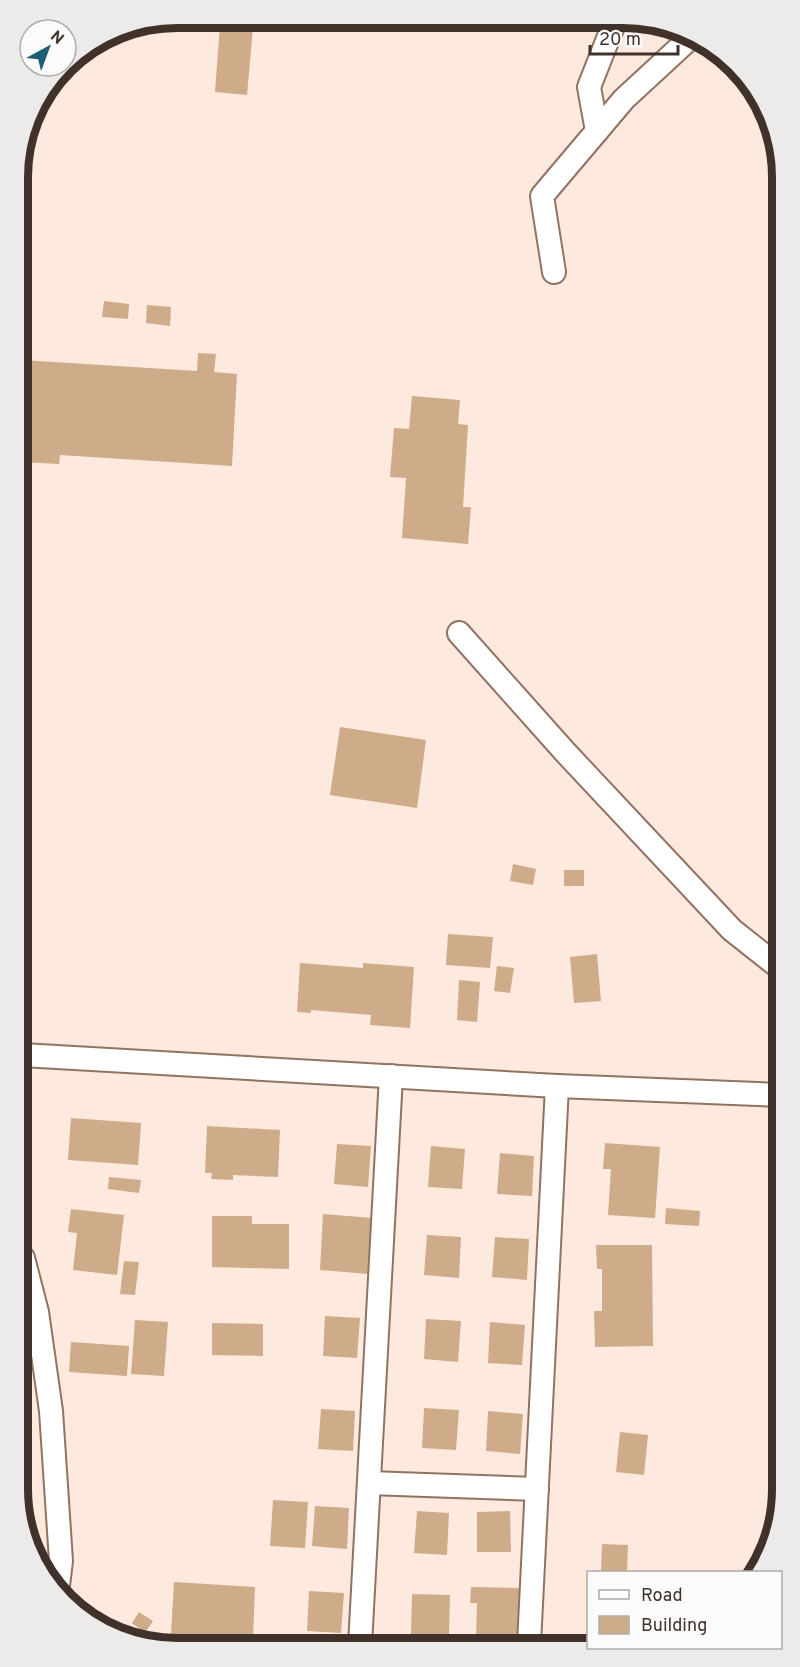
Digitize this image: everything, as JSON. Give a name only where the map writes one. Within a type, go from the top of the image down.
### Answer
[{"type":"street","points":[[597,131],[589,87],[612,28]]},
{"type":"street","points":[[554,272],[542,196],[624,99],[685,42]]},
{"type":"street","points":[[459,633],[566,753],[732,930],[771,961]]},
{"type":"street","points":[[28,1055],[557,1086],[771,1095]]},
{"type":"street","points":[[360,1638],[391,1077]]},
{"type":"street","points":[[529,1638],[557,1086]]},
{"type":"street","points":[[28,1277],[38,1312],[51,1411],[61,1561],[59,1580]]},
{"type":"street","points":[[369,1483],[537,1489]]},
{"type":"building","points":[[220,29],[253,29],[247,95],[215,92]]},
{"type":"building","points":[[104,301],[129,304],[128,319],[102,317]]},
{"type":"building","points":[[147,305],[171,307],[170,326],[146,323]]},
{"type":"building","points":[[198,353],[216,354],[214,372],[237,374],[232,466],[60,455],[59,464],[29,462],[29,360],[197,371]]},
{"type":"building","points":[[412,396],[460,400],[458,424],[468,425],[463,507],[471,507],[468,544],[402,538],[406,478],[390,477],[394,428],[409,429]]},
{"type":"building","points":[[340,727],[426,740],[417,808],[330,795]]},
{"type":"building","points":[[513,864],[536,869],[533,885],[510,881]]},
{"type":"building","points":[[564,870],[584,870],[584,886],[564,886]]},
{"type":"building","points":[[448,934],[493,937],[490,968],[446,965]]},
{"type":"building","points":[[597,954],[601,1001],[574,1003],[570,957]]},
{"type":"building","points":[[300,963],[363,968],[363,963],[414,967],[410,1028],[370,1025],[371,1015],[311,1010],[311,1013],[297,1012]]},
{"type":"building","points":[[497,966],[514,968],[510,993],[494,991]]},
{"type":"building","points":[[459,980],[480,982],[477,1022],[457,1020]]},
{"type":"building","points":[[71,1118],[141,1123],[138,1165],[68,1160]]},
{"type":"building","points":[[207,1126],[280,1130],[278,1177],[233,1175],[233,1180],[211,1179],[212,1173],[205,1173]]},
{"type":"building","points":[[605,1143],[660,1147],[655,1218],[608,1215],[611,1169],[603,1169]]},
{"type":"building","points":[[337,1144],[371,1146],[368,1187],[334,1184]]},
{"type":"building","points":[[431,1146],[465,1149],[462,1189],[428,1187]]},
{"type":"building","points":[[500,1153],[534,1156],[532,1196],[497,1194]]},
{"type":"building","points":[[109,1177],[141,1180],[139,1193],[108,1189]]},
{"type":"building","points":[[666,1208],[700,1211],[699,1226],[665,1224]]},
{"type":"building","points":[[71,1209],[124,1215],[117,1275],[73,1270],[77,1233],[68,1232]]},
{"type":"building","points":[[323,1214],[373,1218],[369,1274],[320,1270]]},
{"type":"building","points":[[212,1216],[252,1216],[252,1224],[289,1224],[289,1269],[212,1267]]},
{"type":"building","points":[[427,1235],[461,1237],[459,1278],[424,1275]]},
{"type":"building","points":[[495,1237],[529,1239],[527,1280],[492,1277]]},
{"type":"building","points":[[596,1245],[652,1245],[653,1346],[595,1347],[594,1311],[602,1311],[602,1269],[597,1269]]},
{"type":"building","points":[[124,1261],[139,1262],[135,1295],[120,1294]]},
{"type":"building","points":[[325,1316],[360,1318],[357,1358],[323,1356]]},
{"type":"building","points":[[426,1319],[461,1321],[458,1362],[424,1359]]},
{"type":"building","points":[[135,1320],[168,1322],[164,1376],[131,1374]]},
{"type":"building","points":[[490,1322],[525,1325],[522,1365],[488,1363]]},
{"type":"building","points":[[212,1323],[263,1324],[263,1356],[212,1355]]},
{"type":"building","points":[[71,1342],[129,1346],[127,1376],[69,1372]]},
{"type":"building","points":[[424,1408],[459,1410],[456,1450],[422,1448]]},
{"type":"building","points":[[321,1409],[355,1411],[353,1451],[318,1449]]},
{"type":"building","points":[[488,1411],[523,1414],[520,1454],[486,1451]]},
{"type":"building","points":[[620,1432],[648,1435],[644,1475],[616,1472]]},
{"type":"building","points":[[273,1500],[308,1502],[305,1548],[270,1546]]},
{"type":"building","points":[[315,1506],[349,1508],[347,1549],[312,1546]]},
{"type":"building","points":[[417,1511],[449,1513],[447,1555],[414,1553]]},
{"type":"building","points":[[510,1511],[511,1552],[477,1552],[477,1512]]},
{"type":"building","points":[[602,1544],[628,1545],[627,1571],[601,1571]]},
{"type":"building","points":[[174,1582],[255,1587],[253,1638],[171,1634]]},
{"type":"building","points":[[471,1587],[522,1588],[521,1638],[476,1638],[477,1603],[470,1603]]},
{"type":"building","points":[[309,1591],[344,1593],[341,1633],[307,1631]]},
{"type":"building","points":[[412,1594],[450,1595],[449,1635],[411,1634]]},
{"type":"building","points":[[139,1612],[153,1621],[145,1633],[132,1623]]}]
